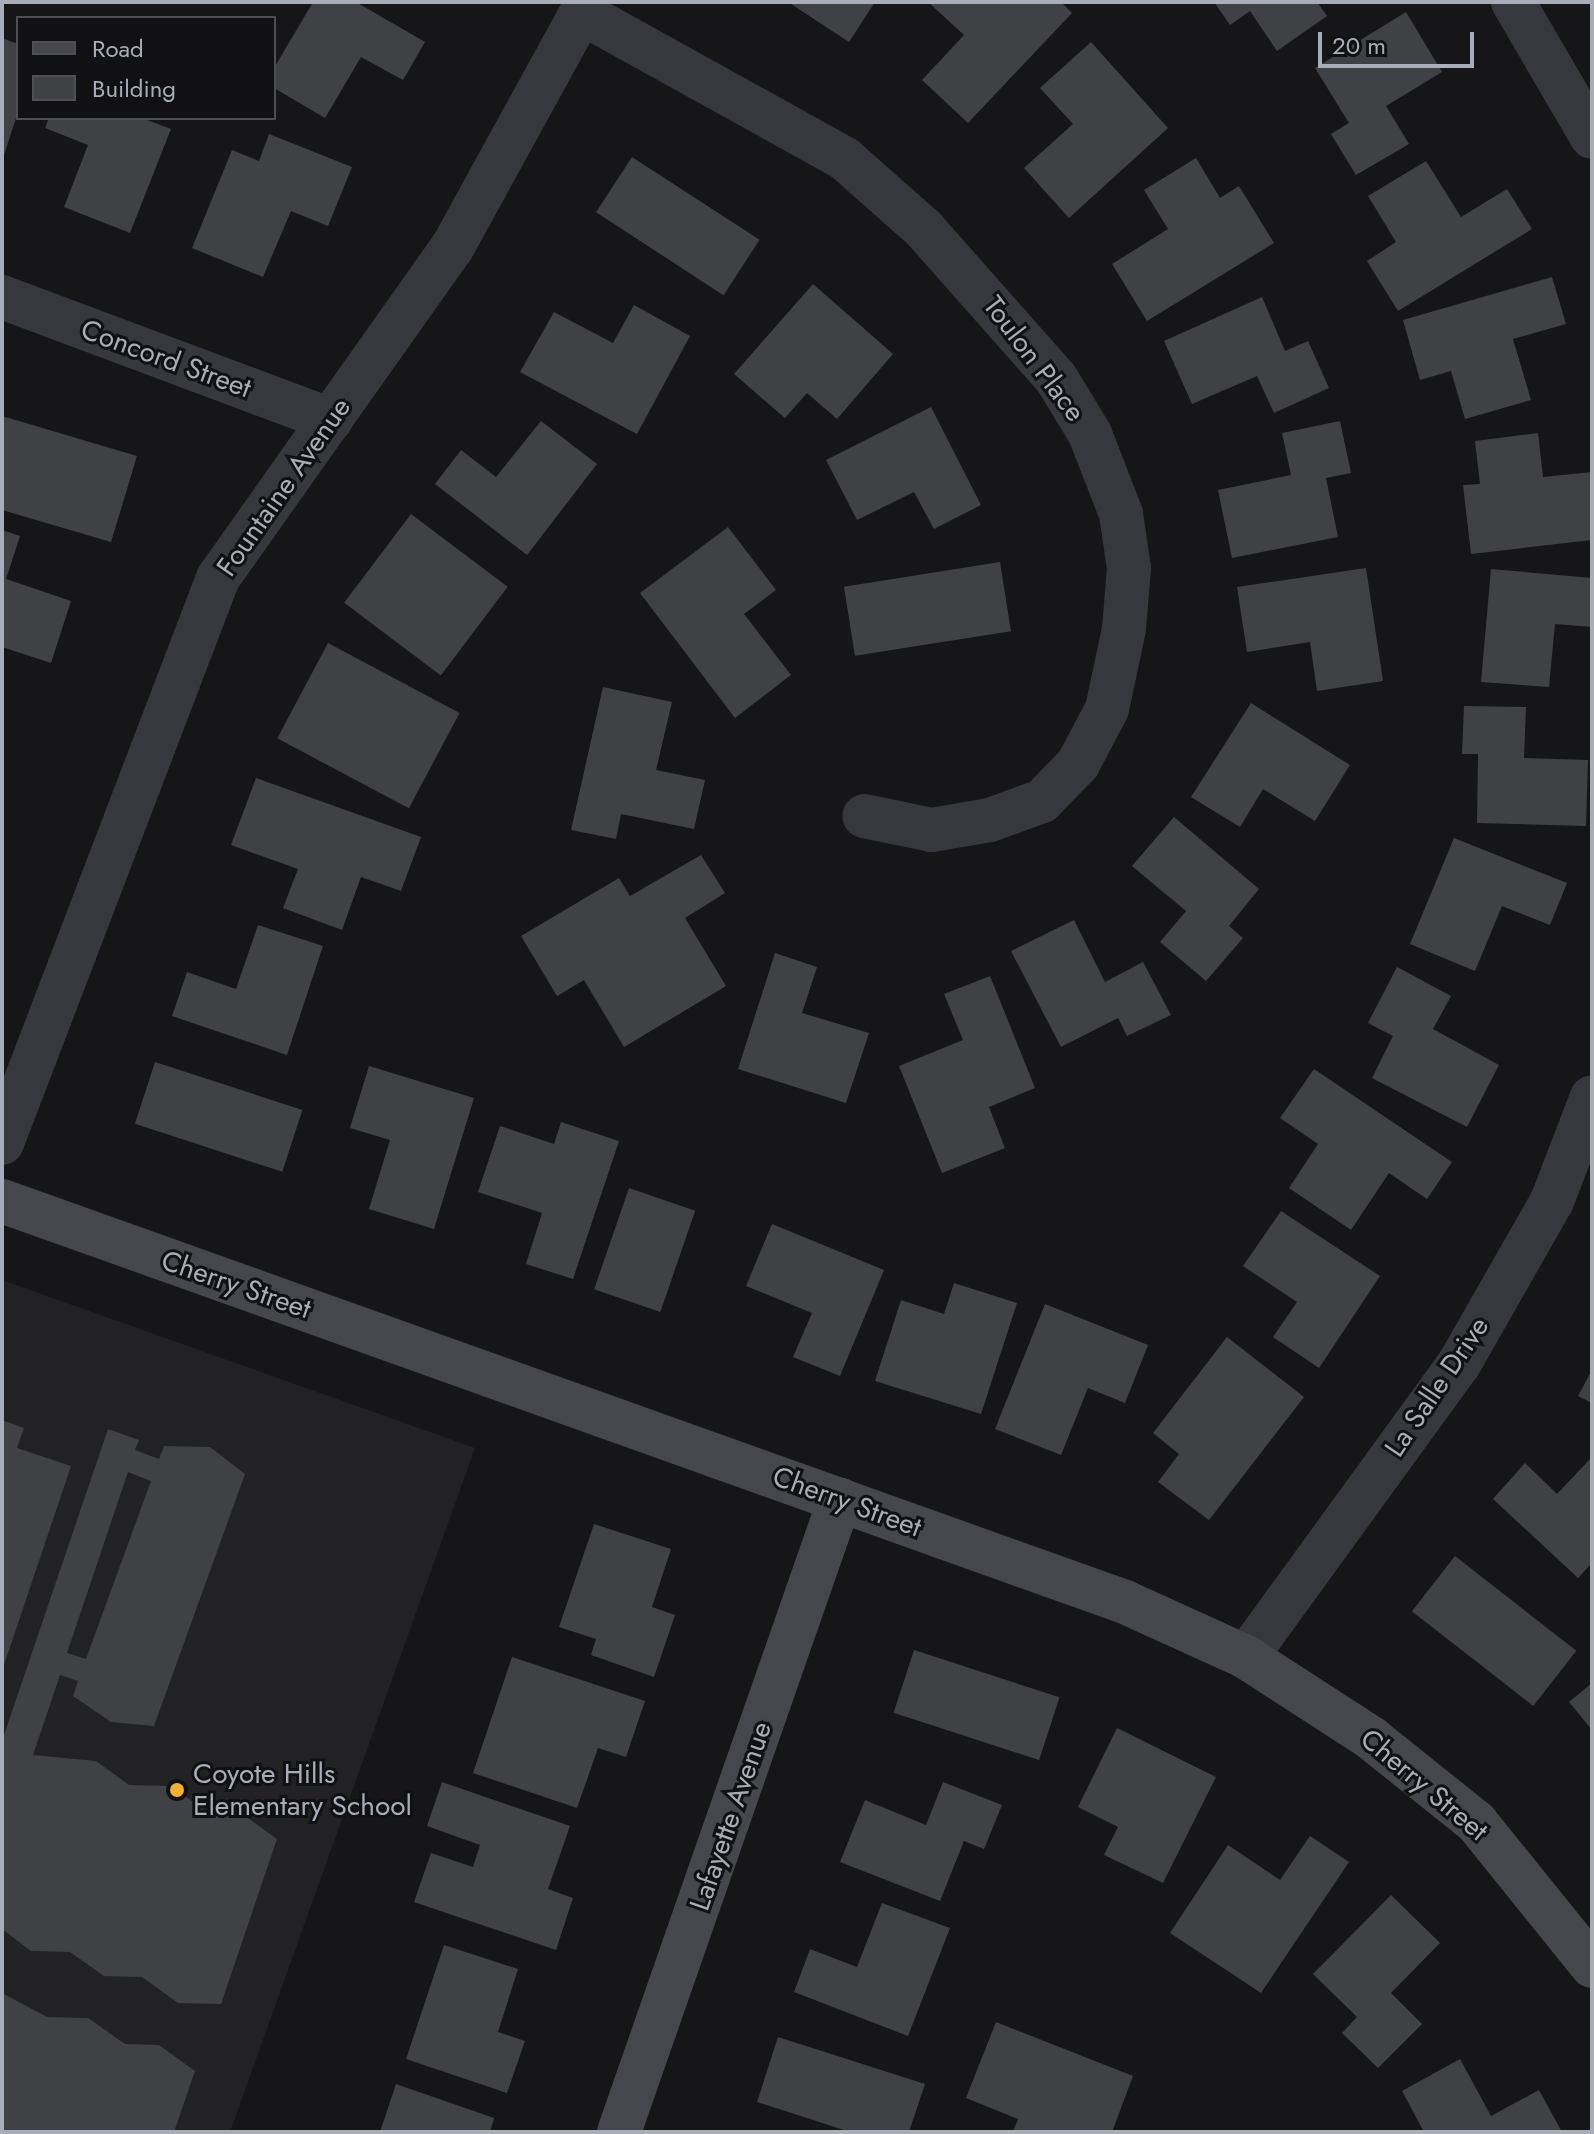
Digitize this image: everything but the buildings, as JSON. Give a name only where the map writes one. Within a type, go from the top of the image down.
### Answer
[{"type":"street","points":[[1513,2],[1592,137]]},
{"type":"street","name":"Fountaine Avenue","points":[[2,1143],[218,578],[452,248],[584,8]]},
{"type":"street","name":"Toulon Place","points":[[584,8],[845,159],[924,229],[1056,378],[1090,434],[1121,514],[1129,568],[1124,629],[1107,709],[1078,764],[1042,801],[990,820],[932,830],[864,816]]},
{"type":"street","name":"Concord Street","points":[[2,297],[331,420]]},
{"type":"street","name":"La Salle Drive","points":[[1246,1657],[1459,1364],[1552,1201],[1592,1097]]},
{"type":"street","name":"Cherry Street","points":[[2,1201],[1125,1602],[1246,1657],[1371,1738],[1476,1822],[1592,1966]]},
{"type":"street","name":"Lafayette Avenue","points":[[619,2132],[840,1499]]},
{"type":"shaded area","name":"Coyote Hills Elementary School","points":[[2,1280],[475,1448],[230,2132],[2,2132]]},
{"type":"place","name":"Coyote Hills Elementary School","points":[[177,1790]]}]
